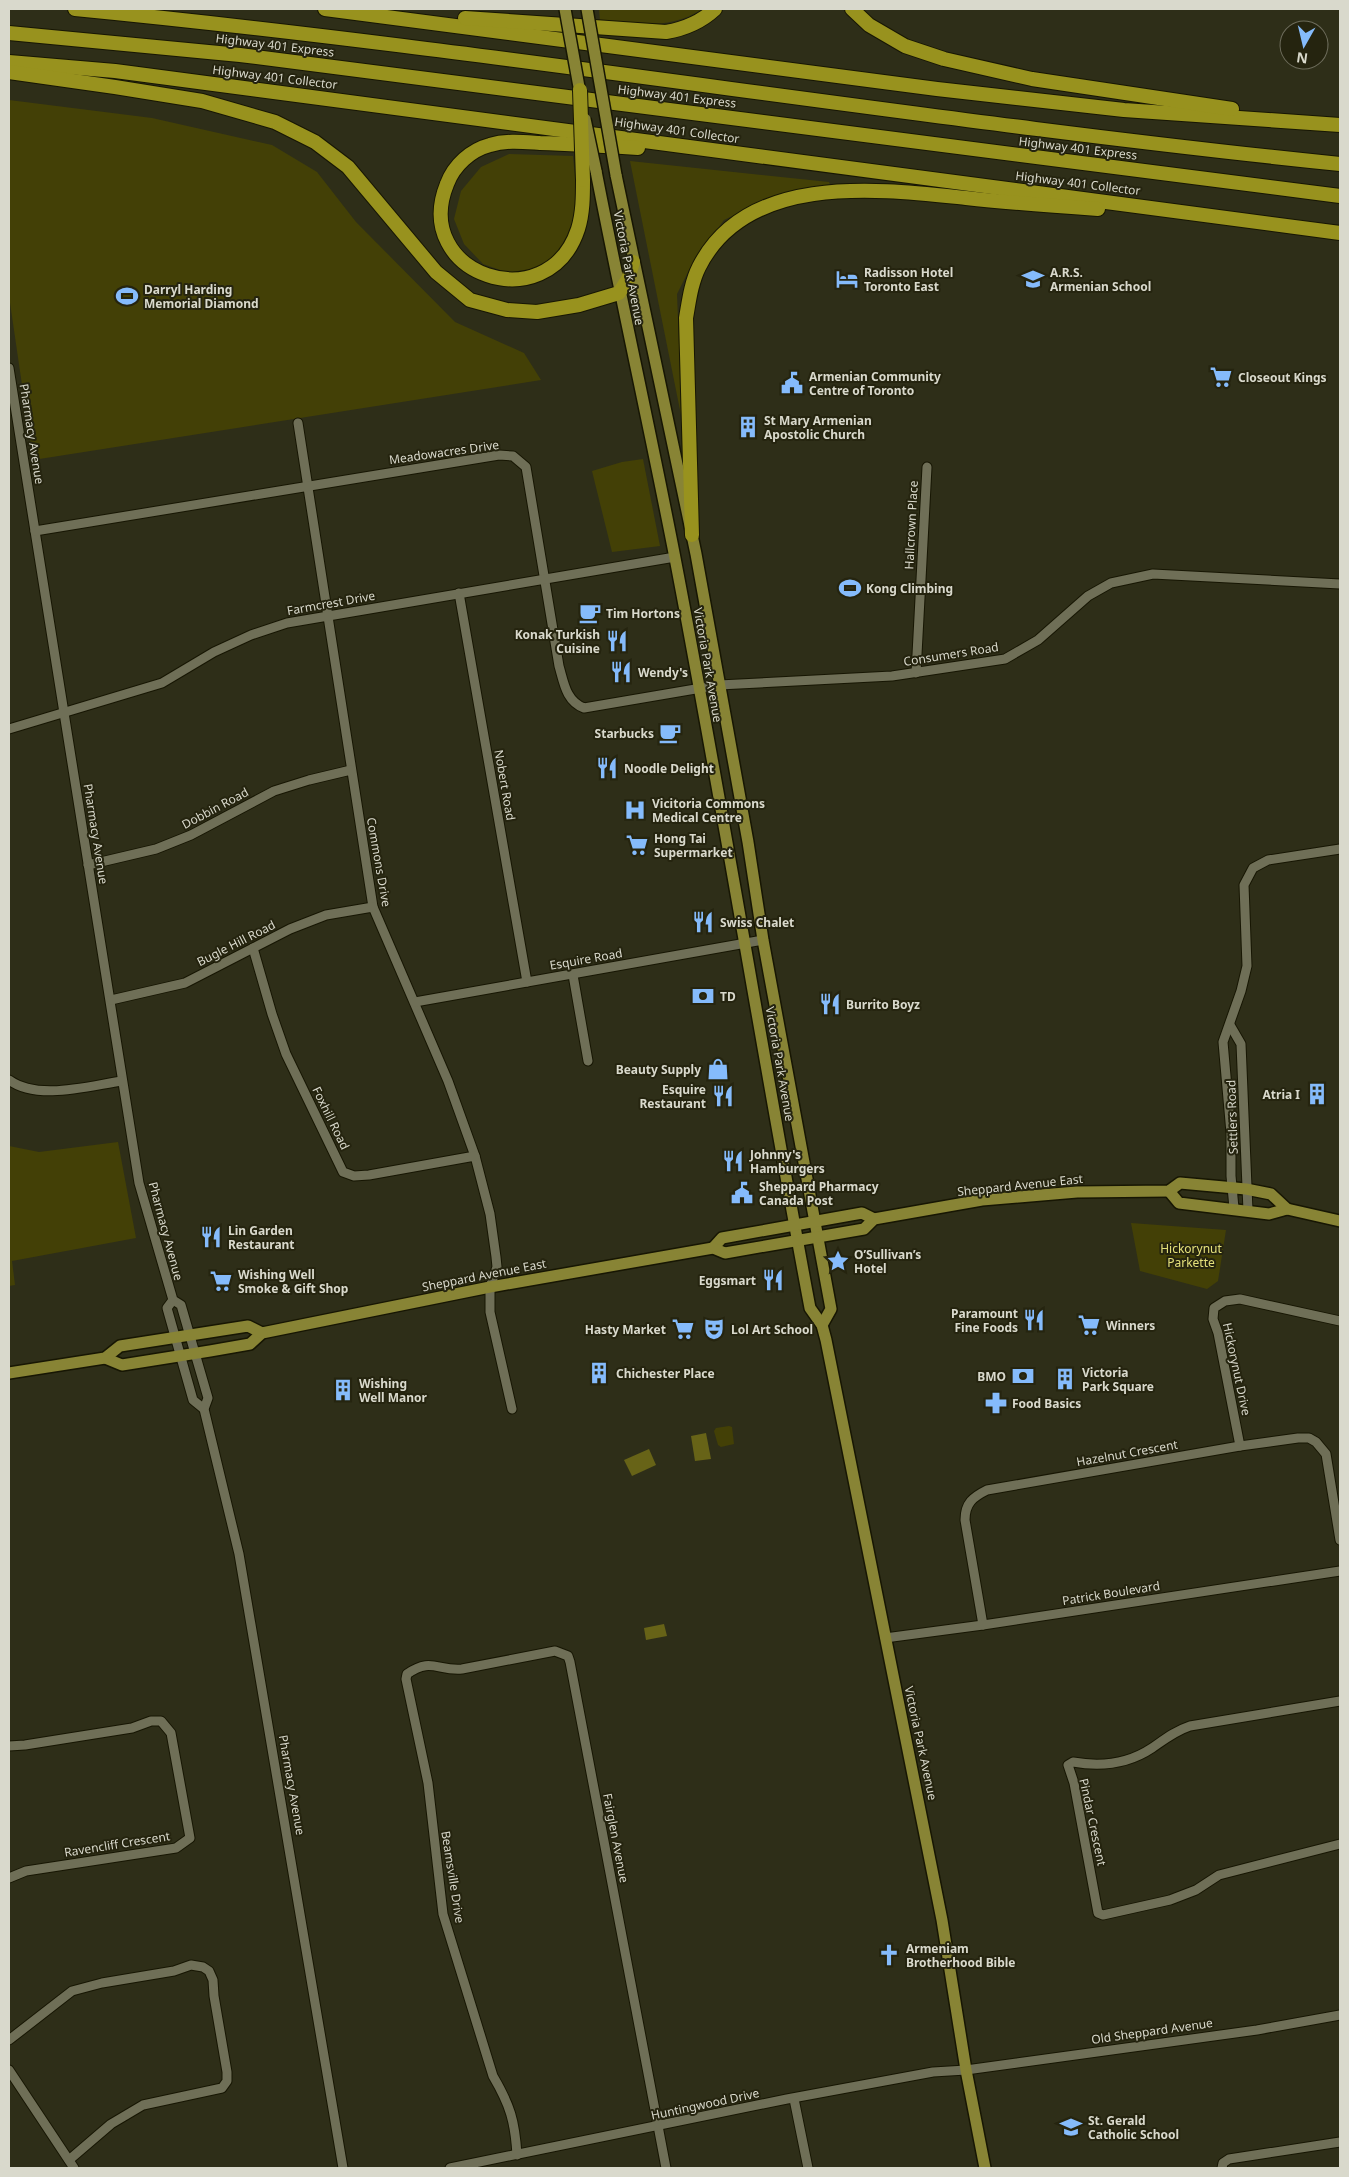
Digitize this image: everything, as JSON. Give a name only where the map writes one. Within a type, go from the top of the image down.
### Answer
[{"type":"highway","name":"Highway 401 Express","points":[[75,9],[168,18],[529,62],[948,118],[1340,164]]},
{"type":"highway","points":[[325,9],[937,89],[1124,110],[1340,125]]},
{"type":"highway","points":[[348,9],[653,32],[672,31],[687,27],[715,9]]},
{"type":"highway","points":[[852,9],[869,24],[905,46],[944,59],[1032,79],[1306,122]]},
{"type":"highway","name":"Highway 401 Express","points":[[9,33],[240,55],[1340,196]]},
{"type":"highway","name":"Highway 401 Collector","points":[[9,62],[115,71],[1340,233]]},
{"type":"highway","points":[[9,72],[202,101],[275,122],[315,142],[348,167],[436,272],[470,300],[507,310],[537,312],[580,305],[619,293],[628,278],[633,262]]},
{"type":"highway","points":[[580,90],[583,180],[581,217],[572,241],[557,262],[536,275],[514,280],[498,279],[484,275],[461,261],[446,238],[440,213],[443,192],[449,178],[458,165],[470,154],[492,144],[546,143],[746,154]]},
{"type":"highway","points":[[692,535],[686,318],[690,293],[698,268],[711,248],[744,217],[788,200],[837,192],[864,190],[898,191],[1033,205],[1204,214]]},
{"type":"main road","name":"Victoria Park Avenue","points":[[565,9],[619,293],[675,557],[810,1308],[822,1325],[942,1920],[966,2070],[986,2168]]},
{"type":"main road","name":"Victoria Park Avenue","points":[[587,9],[633,262],[692,535],[748,842],[763,940],[831,1309],[822,1325]]},
{"type":"main road","name":"Sheppard Avenue East","points":[[713,1248],[722,1238],[862,1213],[874,1219],[992,1200],[1077,1192],[1169,1191],[1180,1183],[1232,1187],[1271,1194],[1287,1209]]},
{"type":"main road","name":"Sheppard Avenue East","points":[[1169,1191],[1179,1202],[1269,1214],[1287,1209],[1340,1221]]},
{"type":"main road","name":"Sheppard Avenue East","points":[[9,1373],[105,1358],[122,1364],[196,1354],[250,1344],[262,1333],[490,1287],[713,1248],[725,1253],[864,1229],[874,1219]]},
{"type":"main road","name":"Sheppard Avenue East","points":[[105,1358],[120,1346],[248,1326],[262,1333]]},
{"type":"street","name":"Pharmacy Avenue","points":[[9,368],[139,1183],[173,1300],[182,1305],[208,1398],[204,1409],[239,1554],[343,2168]]},
{"type":"street","name":"Commons Drive","points":[[298,423],[373,907],[448,1081],[475,1156],[490,1214],[496,1257],[497,1267],[490,1287]]},
{"type":"street","name":"Meadowacres Drive","points":[[35,531],[499,455],[513,456],[526,467],[546,578],[559,666],[567,693],[576,705],[584,708],[719,685]]},
{"type":"street","name":"Hallcrown Place","points":[[916,673],[927,467]]},
{"type":"street","name":"Farmcrest Drive","points":[[9,729],[162,683],[214,652],[251,635],[286,623],[675,557]]},
{"type":"street","name":"Consumers Road","points":[[719,685],[916,673],[1005,659],[1038,640],[1088,596],[1111,583],[1152,574],[1340,584]]},
{"type":"street","name":"Nobert Road","points":[[459,594],[527,982]]},
{"type":"street","name":"Dobbin Road","points":[[88,865],[156,849],[192,835],[274,791],[351,770]]},
{"type":"street","name":"Settlers Road","points":[[1234,1208],[1231,1134],[1223,1042],[1230,1025],[1231,1015],[1241,992],[1247,966],[1244,884],[1253,868],[1268,860],[1340,849]]},
{"type":"street","name":"Bugle Hill Road","points":[[111,1000],[185,983],[290,929],[326,915],[373,907]]},
{"type":"street","name":"Esquire Road","points":[[415,1002],[763,940]]},
{"type":"street","name":"Foxhill Road","points":[[253,948],[286,1054],[343,1172],[354,1176],[369,1175],[475,1156]]},
{"type":"street","points":[[574,975],[588,1061]]},
{"type":"street","name":"Settlers Road","points":[[1230,1025],[1241,1044],[1248,1211]]},
{"type":"street","points":[[9,1080],[18,1086],[33,1091],[50,1091],[122,1081]]},
{"type":"street","points":[[490,1287],[490,1312],[512,1409]]},
{"type":"street","name":"Hickorynut Drive","points":[[1240,1446],[1218,1333],[1213,1319],[1214,1308],[1225,1301],[1240,1299],[1340,1321]]},
{"type":"street","name":"Pharmacy Avenue","points":[[173,1300],[167,1308],[174,1338],[193,1400],[204,1409]]},
{"type":"street","name":"Hazelnut Crescent","points":[[983,1625],[965,1520],[965,1510],[974,1496],[987,1490],[1240,1446],[1309,1438],[1316,1442],[1326,1454],[1340,1540]]},
{"type":"street","name":"Patrick Boulevard","points":[[885,1638],[1340,1571]]},
{"type":"street","name":"Fairglen Avenue","points":[[426,1664],[451,1670],[555,1651],[568,1656],[666,2168]]},
{"type":"street","name":"Beamsville Drive","points":[[426,1664],[417,1667],[407,1674],[406,1679],[428,1783],[443,1914],[493,2076],[507,2100],[516,2134],[517,2155]]},
{"type":"street","name":"Pindar Crescent","points":[[1340,1701],[1190,1726],[1176,1731],[1131,1760],[1097,1764],[1073,1762],[1068,1765],[1074,1784],[1095,1904],[1098,1913],[1103,1915],[1170,1900],[1196,1890],[1219,1875],[1340,1844]]},
{"type":"street","name":"Ravencliff Crescent","points":[[9,1746],[35,1744],[132,1728],[151,1721],[162,1721],[171,1733],[190,1838],[176,1848],[26,1871],[9,1878]]},
{"type":"street","points":[[9,2040],[72,1991],[102,1983],[174,1971],[191,1965],[202,1967],[209,1971],[213,1980],[227,2081],[222,2088],[143,2105],[111,2124],[72,2164],[9,2070]]},
{"type":"street","name":"Old Sheppard Avenue","points":[[966,2070],[1257,2030],[1340,2015]]},
{"type":"street","name":"Huntingwood Drive","points":[[450,2168],[496,2164],[517,2155],[794,2098],[933,2072],[966,2070]]},
{"type":"street","points":[[794,2098],[808,2168]]},
{"type":"street","points":[[1222,2168],[1223,2163],[1229,2159],[1340,2142]]},
{"type":"green space","points":[[599,9],[702,9],[690,16],[666,23],[640,24],[600,21]]},
{"type":"green space","points":[[9,100],[152,118],[272,145],[317,172],[356,222],[455,322],[524,353],[541,380],[33,460],[9,296]]},
{"type":"green space","points":[[509,154],[573,156],[578,210],[565,246],[544,268],[517,276],[483,264],[464,244],[454,219],[461,191],[481,167]]},
{"type":"green space","points":[[630,161],[829,182],[832,189],[770,198],[724,220],[692,264],[677,294],[682,420]]},
{"type":"green space","points":[[643,459],[660,546],[612,552],[592,471],[622,462]]},
{"type":"green space","points":[[118,1142],[136,1238],[12,1261],[15,1285],[9,1286],[9,1146],[39,1152]]},
{"type":"green space","name":"Hickorynut Parkette","points":[[1131,1223],[1226,1230],[1218,1281],[1207,1289],[1140,1271]]},
{"type":"green space","points":[[732,1427],[734,1444],[721,1447],[718,1445],[714,1431],[716,1428]]},
{"type":"shaded area","points":[[706,1433],[711,1459],[695,1461],[691,1436]]},
{"type":"shaded area","points":[[649,1449],[656,1465],[632,1476],[624,1460]]},
{"type":"shaded area","points":[[664,1624],[667,1636],[646,1640],[644,1628]]},
{"type":"place","name":"Radisson Hotel Toronto East","points":[[847,279]]},
{"type":"place","name":"A.R.S. Armenian School","points":[[1033,279]]},
{"type":"place","name":"Darryl Harding Memorial Diamond","points":[[127,296]]},
{"type":"place","name":"Closeout Kings","points":[[1221,377]]},
{"type":"place","name":"Armenian Community Centre of Toronto","points":[[792,383]]},
{"type":"place","name":"St Mary Armenian Apostolic Church","points":[[748,427]]},
{"type":"place","name":"Kong Climbing","points":[[850,588]]},
{"type":"place","name":"Tim Hortons","points":[[590,613]]},
{"type":"place","name":"Konak Turkish Cuisine","points":[[617,641]]},
{"type":"place","name":"Wendy's","points":[[621,672]]},
{"type":"place","name":"Starbucks","points":[[670,733]]},
{"type":"place","name":"Noodle Delight","points":[[607,768]]},
{"type":"place","name":"Vicitoria Commons Medical Centre","points":[[635,810]]},
{"type":"place","name":"Hong Tai Supermarket","points":[[637,845]]},
{"type":"place","name":"Swiss Chalet","points":[[703,922]]},
{"type":"place","name":"TD","points":[[703,996]]},
{"type":"place","name":"Burrito Boyz","points":[[830,1004]]},
{"type":"place","name":"Beauty Supply","points":[[718,1069]]},
{"type":"place","name":"Atria I","points":[[1317,1094]]},
{"type":"place","name":"Esquire Restaurant","points":[[723,1096]]},
{"type":"place","name":"Johnny's Hamburgers","points":[[733,1161]]},
{"type":"place","name":"Sheppard Pharmacy Canada Post","points":[[742,1193]]},
{"type":"place","name":"Lin Garden Restaurant","points":[[211,1237]]},
{"type":"place","name":"O’Sullivan’s Hotel","points":[[838,1261]]},
{"type":"place","name":"Eggsmart","points":[[773,1280]]},
{"type":"place","name":"Wishing Well Smoke & Gift Shop","points":[[221,1281]]},
{"type":"place","name":"Paramount Fine Foods","points":[[1034,1320]]},
{"type":"place","name":"Winners","points":[[1089,1325]]},
{"type":"place","name":"Hasty Market","points":[[683,1329]]},
{"type":"place","name":"Lol Art School","points":[[714,1329]]},
{"type":"place","name":"Chichester Place","points":[[599,1373]]},
{"type":"place","name":"BMO","points":[[1023,1376]]},
{"type":"place","name":"Victoria Park Square","points":[[1065,1379]]},
{"type":"place","name":"Wishing Well Manor","points":[[343,1390]]},
{"type":"place","name":"Food Basics","points":[[996,1403]]},
{"type":"place","name":"Armeniam Brotherhood Bible","points":[[889,1955]]},
{"type":"place","name":"St. Gerald Catholic School","points":[[1071,2127]]}]
